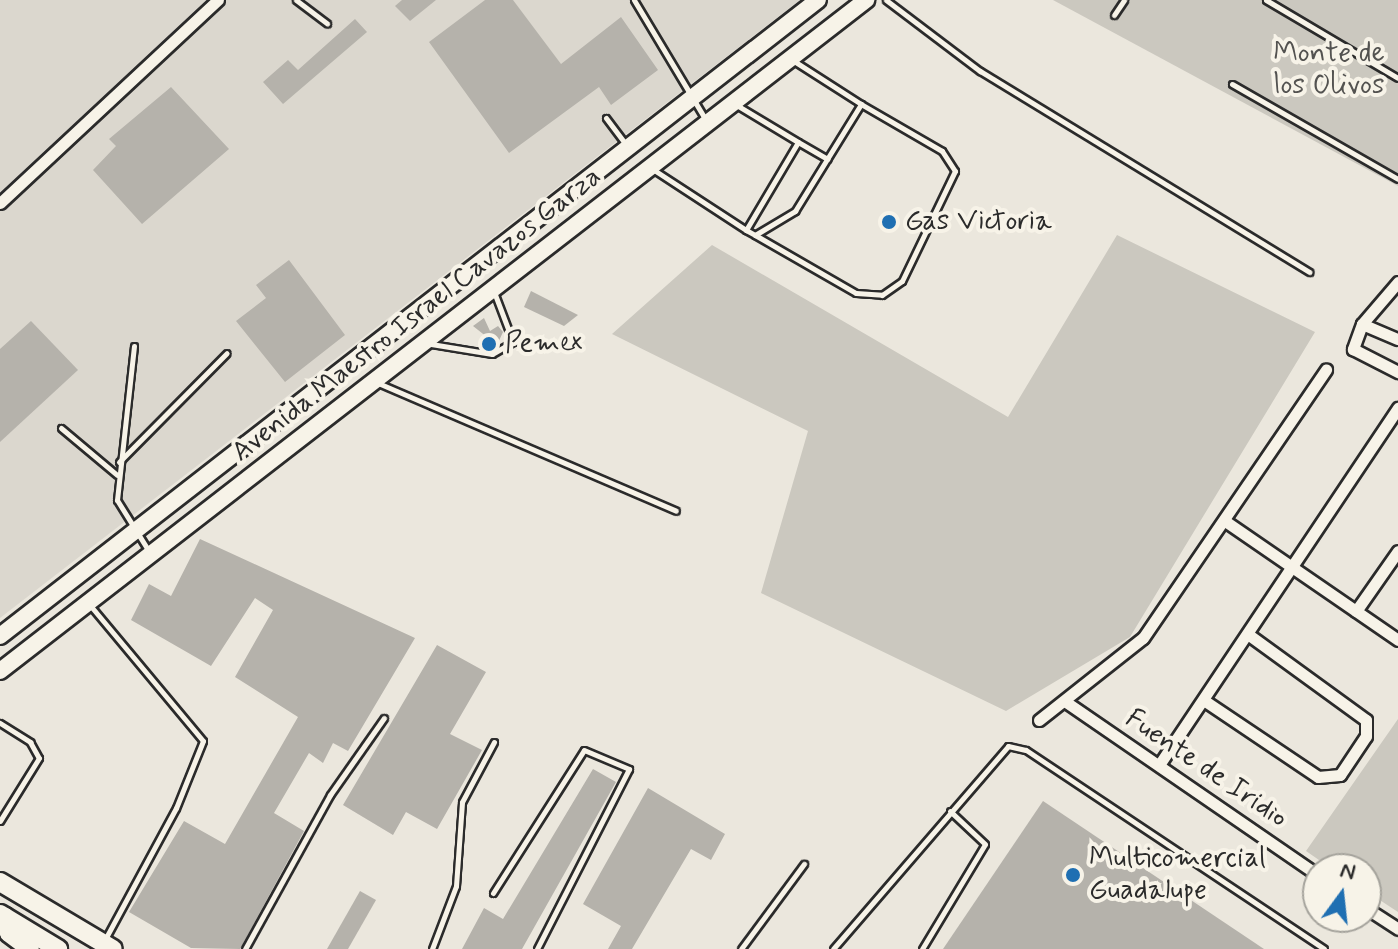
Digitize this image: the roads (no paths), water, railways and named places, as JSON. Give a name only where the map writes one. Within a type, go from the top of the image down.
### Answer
[{"type":"main road","name":"Avenida Maestro Israel Cavazos Garza","points":[[0,636],[818,0]]},
{"type":"main road","name":"Avenida Maestro Israel Cavazos Garza","points":[[0,671],[378,383],[610,197],[866,0]]},
{"type":"main road","points":[[593,177],[610,197]]},
{"type":"main road","points":[[534,222],[552,245]]},
{"type":"main road","points":[[0,882],[108,946]]},
{"type":"main road","points":[[2,916],[9,933],[30,949]]},
{"type":"main road","points":[[2,916],[58,949]]},
{"type":"street","points":[[0,203],[218,0]]},
{"type":"street","points":[[1398,282],[1362,324],[1354,340],[1358,355],[1398,372]]},
{"type":"street","points":[[1362,324],[1398,339]]},
{"type":"street","points":[[1039,720],[1129,653],[1225,521],[1326,370]]},
{"type":"street","points":[[1159,765],[1205,701],[1398,408]]},
{"type":"street","points":[[1225,521],[1398,640]]},
{"type":"street","points":[[1356,611],[1398,551]]},
{"type":"street","points":[[1205,701],[1318,777],[1332,780],[1349,762],[1368,730],[1361,714],[1249,635]]},
{"type":"street","name":"Fuente de Iridio","points":[[1066,702],[1302,864]]},
{"type":"lane","points":[[296,0],[327,23]]},
{"type":"lane","points":[[634,0],[707,123]]},
{"type":"lane","points":[[886,0],[980,71],[1309,272]]},
{"type":"lane","points":[[1114,15],[1124,0]]},
{"type":"lane","points":[[1266,0],[1398,78]]},
{"type":"lane","points":[[649,167],[746,230],[856,293],[882,295],[902,281],[955,171],[942,151],[790,58]]},
{"type":"lane","points":[[1232,84],[1398,179]]},
{"type":"lane","points":[[733,103],[827,159]]},
{"type":"lane","points":[[755,235],[795,211],[861,104]]},
{"type":"lane","points":[[606,118],[629,149]]},
{"type":"lane","points":[[746,230],[798,142]]},
{"type":"lane","points":[[426,343],[492,354],[513,342],[493,291]]},
{"type":"lane","points":[[134,346],[117,475],[122,517],[150,554]]},
{"type":"lane","points":[[119,463],[227,353]]},
{"type":"lane","points":[[378,383],[676,511]]},
{"type":"lane","points":[[61,428],[117,475]]},
{"type":"lane","points":[[88,604],[203,741],[176,808],[108,946]]},
{"type":"lane","points":[[245,949],[330,795],[384,718]]},
{"type":"lane","points":[[0,723],[30,742],[39,758],[0,821]]},
{"type":"lane","points":[[432,949],[456,886],[462,802],[494,742]]},
{"type":"lane","points":[[833,949],[1002,750],[1016,746],[1324,949]]},
{"type":"lane","points":[[493,893],[584,750],[629,769],[537,949]]},
{"type":"lane","points":[[922,949],[985,844],[950,811]]},
{"type":"lane","points":[[741,949],[804,864]]},
{"type":"place","name":"Gas Victoria","points":[[889,222]]},
{"type":"place","name":"Pemex","points":[[489,344]]},
{"type":"place","name":"Multicomercial Guadalupe","points":[[1073,875]]},
{"type":"park label","name":"Monte de los Olivos","points":[[1329,70]]}]
